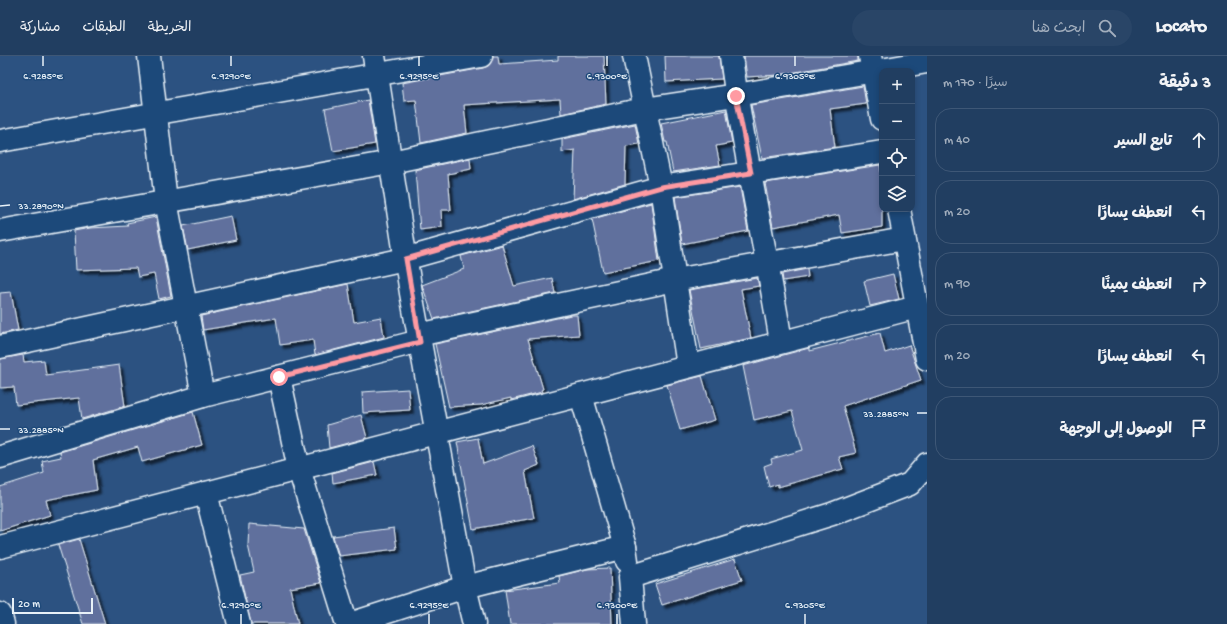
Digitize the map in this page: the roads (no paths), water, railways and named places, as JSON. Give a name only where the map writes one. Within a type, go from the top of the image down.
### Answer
[{"type":"street","points":[[149,56],[166,201],[203,396]]},
{"type":"street","points":[[0,141],[156,114],[376,66],[481,56]]},
{"type":"street","points":[[634,56],[661,187],[688,366]]},
{"type":"street","points":[[731,56],[736,96],[769,263],[782,342]]},
{"type":"street","points":[[0,231],[391,162],[644,109],[736,96],[872,64],[927,62]]},
{"type":"street","points":[[872,64],[879,104]]},
{"type":"street","points":[[376,66],[419,338],[465,587],[474,624]]},
{"type":"street","points":[[0,347],[406,259],[661,187],[879,152]]},
{"type":"street","points":[[900,212],[927,359]]},
{"type":"street","points":[[0,457],[203,396],[279,377],[419,338],[675,280],[904,239]]},
{"type":"street","points":[[0,547],[917,307]]},
{"type":"street","points":[[279,377],[299,469],[348,624],[465,587],[625,547]]},
{"type":"street","points":[[581,395],[625,547],[630,577],[634,624]]},
{"type":"street","points":[[630,577],[832,514],[910,484],[927,464]]},
{"type":"street","points":[[206,493],[239,624]]},
{"type":"street","points":[[0,614],[2,624]]}]
